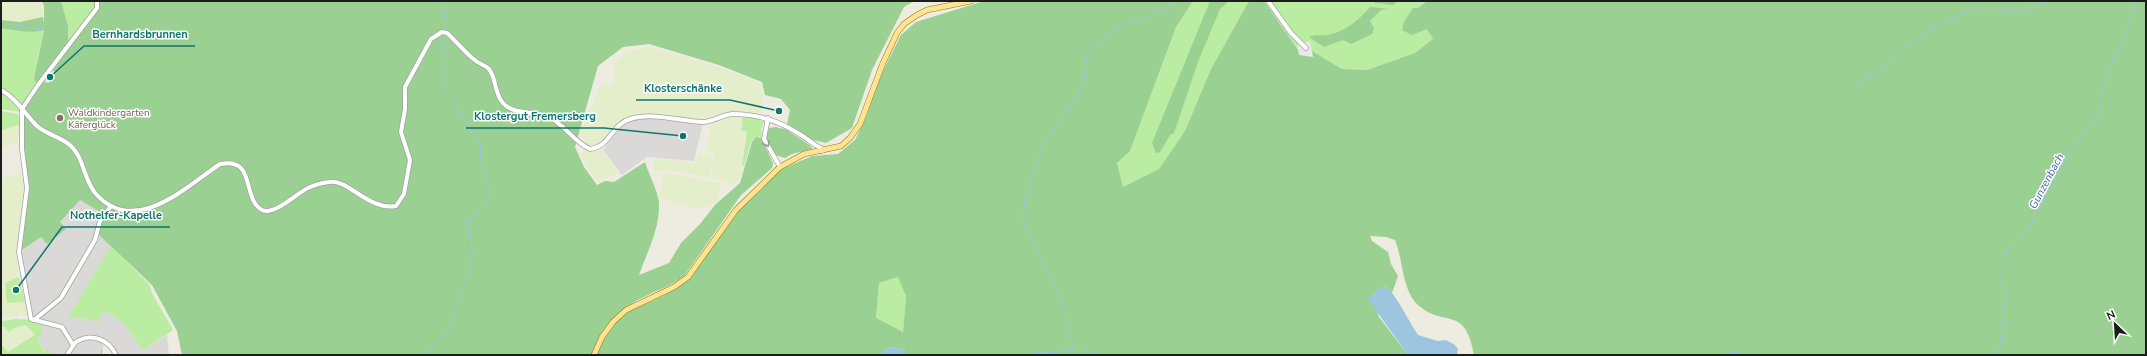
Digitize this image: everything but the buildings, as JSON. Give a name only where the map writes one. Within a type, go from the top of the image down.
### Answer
[{"type":"main road","points":[[594,355],[602,337],[613,322],[626,310],[674,287],[688,277],[736,210],[780,167],[798,156],[834,148],[846,142],[860,124],[871,90],[897,33],[904,24],[916,15],[927,10],[971,1]]},
{"type":"street","points":[[73,345],[62,327],[31,319],[22,273],[20,244],[27,188],[22,149],[22,109],[38,85],[96,9],[96,1]]},
{"type":"street","points":[[1268,1],[1291,33],[1306,48]]},
{"type":"street","points":[[1,90],[8,93],[40,128],[72,146],[96,194],[111,206],[132,212],[154,208],[220,164],[230,162],[235,162],[243,169],[256,203],[263,210],[271,211],[307,188],[331,181],[344,186],[371,202],[389,207],[396,206],[401,202],[404,194],[410,160],[401,132],[405,109],[404,87],[431,39],[442,32],[447,33],[475,60],[488,69],[496,82],[497,94],[503,104],[510,109],[548,117],[566,128],[581,143],[590,149],[603,144],[618,127],[631,119],[649,117],[705,122],[720,116],[734,114],[768,118],[783,124],[821,148],[822,151]]},
{"type":"street","points":[[768,118],[764,139],[780,167]]},
{"type":"street","points":[[34,320],[61,298],[95,240],[100,221],[111,206]]},
{"type":"street","points":[[67,355],[73,345],[85,339],[105,341],[112,345],[116,355]]},
{"type":"shaded area","points":[[1310,41],[1313,57],[1299,55],[1297,45]]},
{"type":"shaded area","points":[[51,70],[56,72],[48,83],[43,81]]},
{"type":"shaded area","points":[[649,118],[703,123],[694,161],[647,157],[622,175],[603,150],[625,122]]},
{"type":"shaded area","points":[[80,200],[103,213],[99,235],[111,246],[68,317],[104,310],[123,323],[143,350],[167,335],[169,355],[116,355],[104,343],[101,355],[53,355],[49,349],[45,351],[37,339],[40,333],[39,320],[32,317],[19,252],[41,237],[47,243],[66,229],[60,222]]},
{"type":"green space","points":[[1,1],[41,1],[44,27],[1,25]]},
{"type":"green space","points":[[42,1],[61,1],[68,26],[68,46],[97,8],[97,1],[914,1],[904,7],[872,70],[852,128],[826,143],[813,140],[787,124],[790,110],[781,99],[765,95],[762,82],[719,65],[649,44],[623,47],[598,66],[575,147],[584,167],[597,185],[605,181],[614,182],[645,162],[657,193],[659,213],[655,231],[639,275],[669,263],[681,243],[700,224],[715,205],[740,183],[752,142],[756,137],[761,138],[773,163],[772,168],[741,195],[685,275],[673,283],[639,299],[621,311],[607,325],[592,355],[182,355],[177,331],[152,285],[99,235],[102,213],[80,200],[60,222],[66,229],[47,244],[41,237],[19,252],[27,188],[22,149],[22,112],[38,85],[34,79],[44,30],[29,32],[1,28],[1,20],[20,22],[43,17],[44,23],[44,6]],"holes":[[[66,49],[49,77],[38,84],[44,73]]]},
{"type":"green space","points":[[61,1],[97,1],[97,8],[68,47],[68,26]]},
{"type":"green space","points":[[984,1],[1193,1],[1176,27],[1130,151],[1117,163],[1123,187],[1159,169],[1185,131],[1211,69],[1249,1],[1264,1],[1298,50],[1312,51],[1342,69],[1367,70],[1415,53],[1433,39],[1427,29],[1412,35],[1402,30],[1404,22],[1413,8],[1418,8],[1427,1],[2146,1],[2146,355],[1474,355],[1470,339],[1465,329],[1459,323],[1452,319],[1427,311],[1417,304],[1412,298],[1408,290],[1395,240],[1386,237],[1370,236],[1372,241],[1388,252],[1391,264],[1398,276],[1392,293],[1386,286],[1377,290],[1372,297],[1379,317],[1408,355],[905,355],[905,350],[890,347],[878,355],[597,355],[603,339],[614,324],[628,312],[663,296],[690,279],[737,212],[768,180],[784,168],[812,156],[838,154],[855,140],[867,115],[878,81],[901,35],[916,22]],"holes":[[[898,277],[906,296],[903,332],[876,318],[879,283]]]},
{"type":"green space","points":[[1193,1],[1249,1],[1211,69],[1185,131],[1159,169],[1123,187],[1117,163],[1130,151],[1176,27]]},
{"type":"green space","points":[[1210,1],[1229,1],[1220,9],[1198,62],[1174,133],[1170,135],[1160,152],[1156,153],[1152,143]]},
{"type":"green space","points":[[1264,1],[1375,1],[1393,5],[1399,1],[1427,1],[1418,8],[1433,39],[1415,53],[1367,70],[1342,69],[1312,51],[1298,50]]},
{"type":"green space","points":[[1375,1],[1399,1],[1393,5],[1375,3]]},
{"type":"green space","points":[[1370,7],[1389,9],[1381,10],[1370,21],[1374,28],[1372,34],[1351,44],[1343,40],[1324,47],[1309,37],[1316,35],[1327,35],[1340,31],[1356,21]]},
{"type":"green space","points":[[1,25],[44,29],[38,58],[38,85],[22,112],[1,109]]},
{"type":"green space","points":[[650,47],[718,67],[760,83],[763,88],[762,114],[734,112],[719,114],[704,120],[650,116],[625,120],[619,122],[603,141],[595,146],[589,147],[580,134],[600,86],[614,82],[615,63],[625,52]]},
{"type":"green space","points":[[1,111],[18,114],[20,124],[1,131]]},
{"type":"green space","points":[[743,116],[761,118],[760,121],[764,122],[761,129],[762,138],[756,137],[751,142],[744,166],[742,166],[747,131],[741,131]]},
{"type":"green space","points":[[742,117],[740,131],[746,131],[740,178],[733,184],[711,178],[714,154],[707,153],[711,124],[723,118]]},
{"type":"green space","points":[[20,124],[18,141],[1,149],[1,131]]},
{"type":"green space","points":[[776,127],[787,130],[811,146],[812,149],[792,154],[785,158],[775,155],[766,139],[769,128]]},
{"type":"green space","points":[[601,149],[618,173],[597,183],[580,154],[586,151]]},
{"type":"green space","points":[[698,153],[712,156],[710,178],[682,172],[654,170],[653,163],[655,159],[696,162]]},
{"type":"green space","points":[[22,173],[25,189],[16,254],[19,277],[5,283],[7,303],[25,302],[28,316],[22,316],[22,313],[19,313],[19,316],[1,318],[1,178]]},
{"type":"green space","points":[[664,173],[720,183],[718,200],[707,207],[695,209],[659,198]]},
{"type":"green space","points":[[111,246],[149,284],[153,295],[173,330],[143,350],[123,323],[104,310],[97,323],[91,319],[68,317]]},
{"type":"green space","points":[[19,277],[25,302],[7,303],[5,283]]},
{"type":"green space","points":[[899,277],[906,296],[903,332],[876,319],[879,283]]},
{"type":"green space","points":[[16,319],[31,320],[42,324],[41,334],[37,339],[44,351],[49,349],[53,355],[1,355],[1,344],[8,352],[35,335],[26,325],[14,328],[9,332],[1,324],[1,321]]},
{"type":"green space","points":[[1,324],[9,332],[14,328],[26,325],[35,336],[8,352],[1,344]]},
{"type":"water","points":[[1386,286],[1399,303],[1418,335],[1438,341],[1446,340],[1455,345],[1458,349],[1457,355],[1408,355],[1367,298],[1370,295],[1372,297],[1377,290]]},
{"type":"water","points":[[890,347],[905,350],[905,354],[878,355]]},
{"type":"waterway","points":[[99,7],[106,1]]},
{"type":"waterway","points":[[445,30],[448,1]]},
{"type":"waterway","points":[[1903,49],[1937,25],[1954,17],[1978,9],[2019,11],[2051,1]]},
{"type":"waterway","name":"Gunzenbach","points":[[2101,95],[2109,69],[2122,44],[2135,1]]},
{"type":"waterway","points":[[1073,348],[1066,328],[1065,309],[1023,221],[1025,196],[1042,146],[1079,92],[1084,79],[1087,53],[1093,46],[1125,23],[1154,15],[1175,4]]},
{"type":"waterway","points":[[1,25],[44,29]]},
{"type":"waterway","points":[[444,34],[442,70],[443,77],[449,88]]},
{"type":"waterway","points":[[1853,86],[1871,76],[1898,53]]},
{"type":"waterway","points":[[424,355],[442,338],[451,324],[457,302],[471,264],[472,246],[466,223],[488,202],[490,193],[481,161],[480,143],[462,117],[453,92]]},
{"type":"waterway","name":"Gunzenbach","points":[[1997,263],[2029,228],[2073,147],[2099,115],[2101,102]]},
{"type":"waterway","name":"Gunzenbach","points":[[1996,355],[2000,345],[2006,293],[1997,269]]},
{"type":"waterway","points":[[101,355],[102,350]]},
{"type":"waterway","points":[[1026,355],[1072,350],[1085,350],[1098,355]]},
{"type":"waterway","points":[[1707,355],[1740,352]]},
{"type":"place","name":"Bernhardsbrunnen","points":[[50,77]]},
{"type":"place","name":"Klosterschänke","points":[[779,111]]},
{"type":"place","name":"Waldkindergarten Käferglück","points":[[60,118]]},
{"type":"place","name":"Klostergut Fremersberg","points":[[683,136]]},
{"type":"place","name":"Nothelfer-Kapelle","points":[[16,290]]}]
